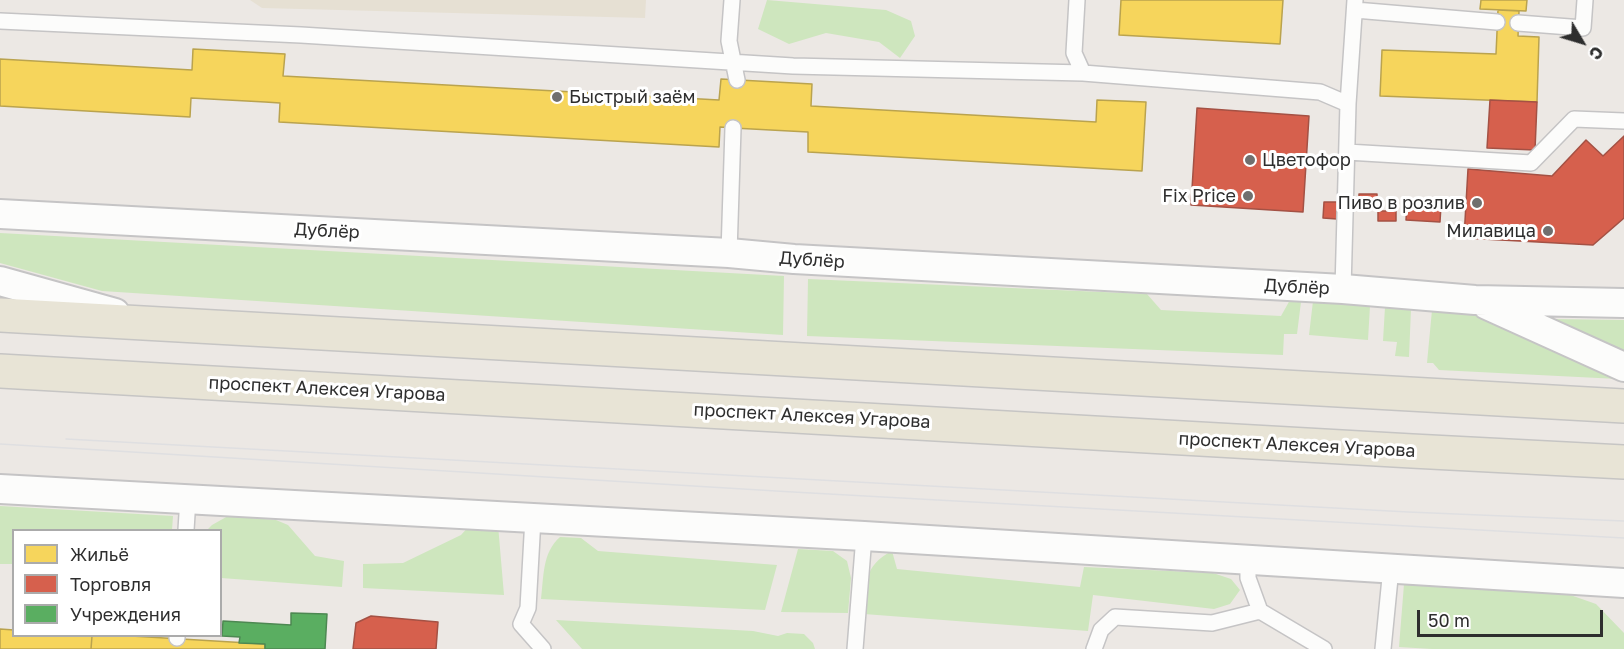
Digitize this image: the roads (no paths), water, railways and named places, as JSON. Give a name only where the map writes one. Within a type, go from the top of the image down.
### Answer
[{"type":"main road","points":[[0,315],[1624,406]]},
{"type":"main road","name":"проспект Алексея Угарова","points":[[0,371],[1412,452],[1624,462]]},
{"type":"street","name":"Дублёр","points":[[0,214],[729,253],[806,260],[1342,289],[1475,300],[1624,303]]},
{"type":"street","points":[[0,281],[152,324]]},
{"type":"street","points":[[1475,300],[1624,367]]},
{"type":"street","points":[[0,489],[864,536],[1624,584]]},
{"type":"street","points":[[1585,581],[1611,594],[1624,605]]},
{"type":"lane","points":[[732,0],[729,41],[737,80]]},
{"type":"lane","points":[[1077,0],[1074,53],[1083,73]]},
{"type":"lane","points":[[1518,23],[1583,28],[1585,0]]},
{"type":"lane","points":[[1342,289],[1348,104],[1355,5],[1497,22]]},
{"type":"lane","points":[[0,21],[301,34],[734,63],[1083,73],[1320,92],[1348,104]]},
{"type":"lane","points":[[1347,152],[1531,163],[1574,119],[1624,121]]},
{"type":"lane","points":[[729,253],[733,128]]},
{"type":"lane","points":[[186,529],[188,498]]},
{"type":"lane","points":[[533,518],[528,608],[521,624],[543,649]]},
{"type":"lane","points":[[855,649],[864,536]]},
{"type":"lane","points":[[1248,559],[1248,578],[1260,611],[1324,649]]},
{"type":"lane","points":[[1383,649],[1392,568]]},
{"type":"lane","points":[[1094,649],[1101,630],[1115,617],[1212,623],[1260,611]]},
{"type":"tram line","points":[[66,439],[1408,512],[1624,521]]},
{"type":"tram line","points":[[0,444],[793,492],[1624,538]]},
{"type":"place","name":"Быстрый заём","points":[[557,97]]},
{"type":"place","name":"Цветофор","points":[[1250,160]]},
{"type":"place","name":"Fix Price","points":[[1248,196]]},
{"type":"place","name":"Пиво в розлив","points":[[1477,203]]},
{"type":"place","name":"Милавица","points":[[1548,231]]}]
